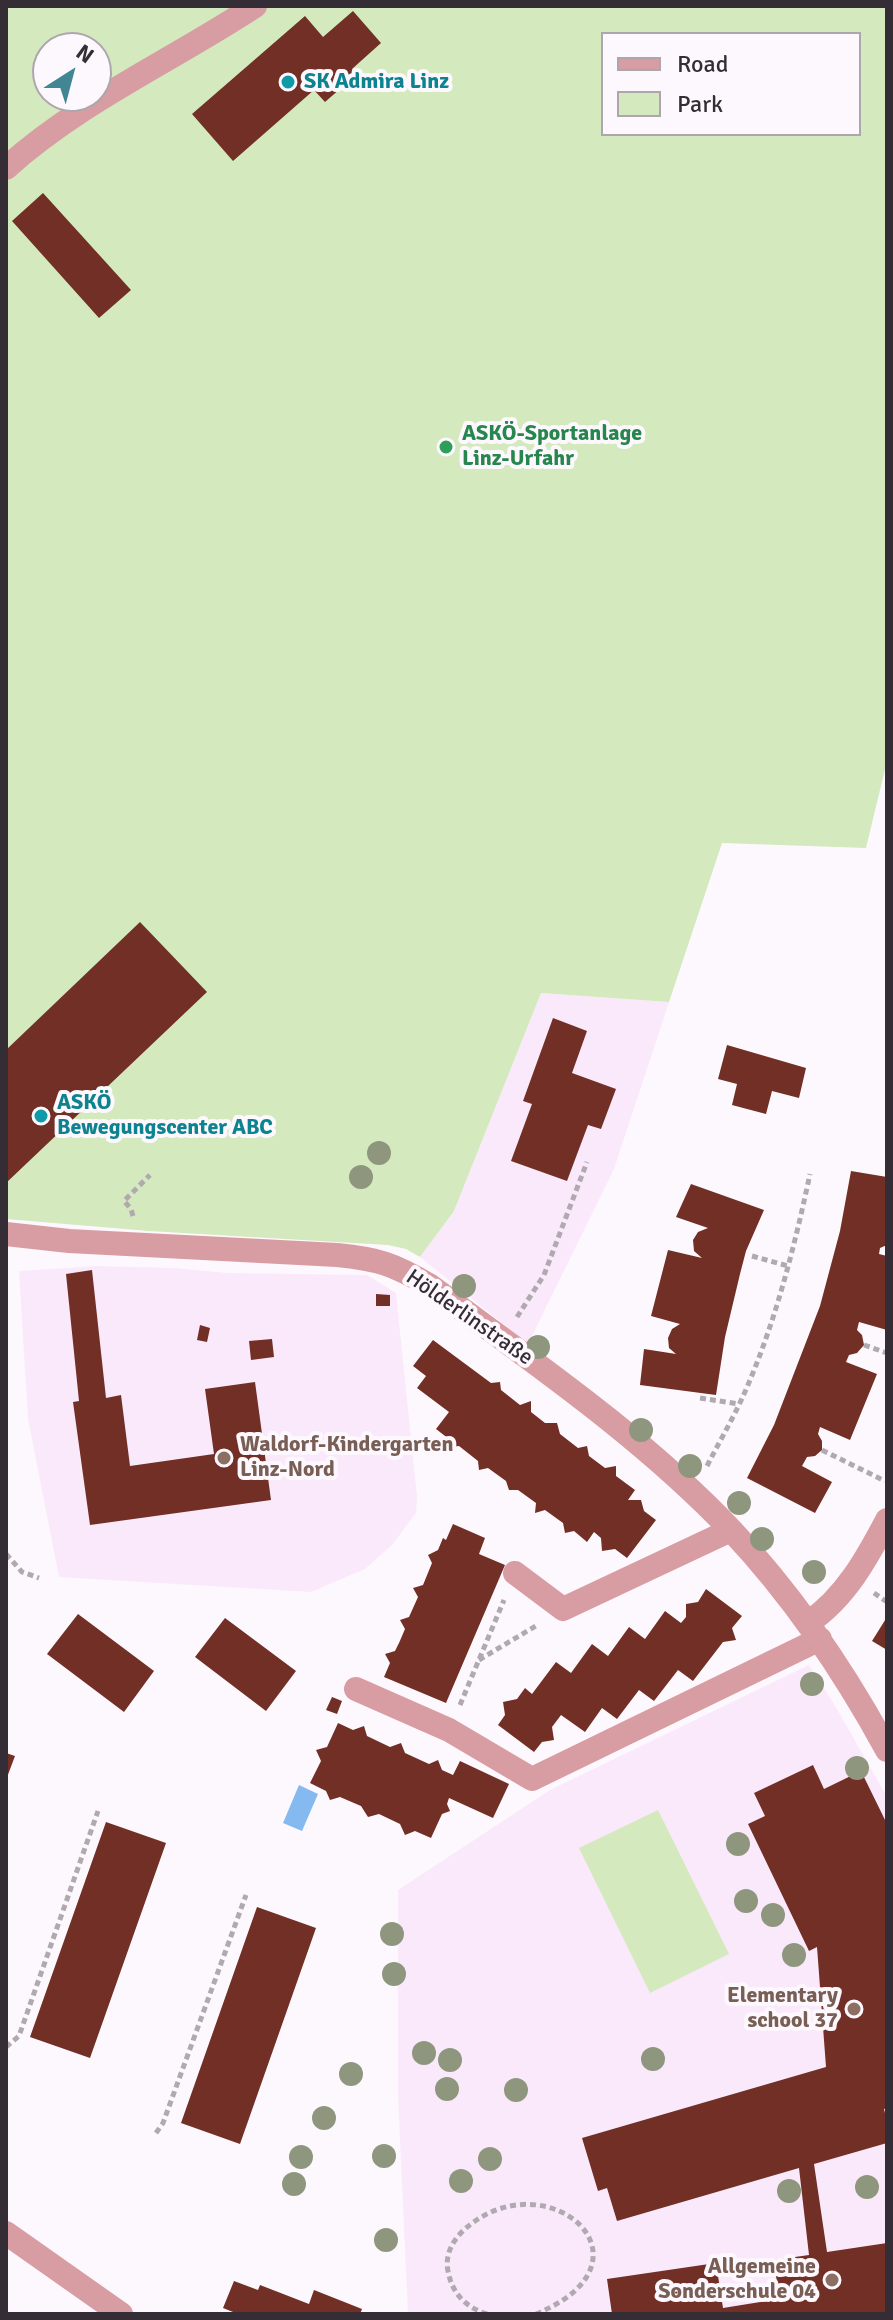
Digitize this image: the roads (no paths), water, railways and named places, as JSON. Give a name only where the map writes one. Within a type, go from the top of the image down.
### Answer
[{"type":"street","points":[[6,168],[43,137],[255,6]]},
{"type":"street","name":"Hölderlinstraße","points":[[6,1234],[69,1241],[337,1255],[376,1259],[404,1270],[429,1285],[621,1431],[731,1530],[814,1631],[887,1750]]},
{"type":"street","points":[[356,1689],[449,1730],[532,1779],[814,1631],[826,1611],[842,1595],[887,1520]]},
{"type":"street","points":[[512,1581],[563,1609],[731,1530]]},
{"type":"street","points":[[6,2233],[113,2312]]},
{"type":"water","points":[[299,1785],[318,1794],[302,1831],[283,1823]]},
{"type":"place","name":"SK Admira Linz","points":[[288,82]]},
{"type":"place","name":"ASKÖ-Sportanlage Linz-Urfahr","points":[[446,447]]},
{"type":"place","name":"ASKÖ Bewegungscenter ABC","points":[[41,1116]]},
{"type":"place","name":"Waldorf-Kindergarten Linz-Nord","points":[[224,1458]]},
{"type":"place","name":"Elementary school 37","points":[[854,2009]]},
{"type":"place","name":"Allgemeine Sonderschule 04","points":[[832,2280]]}]
